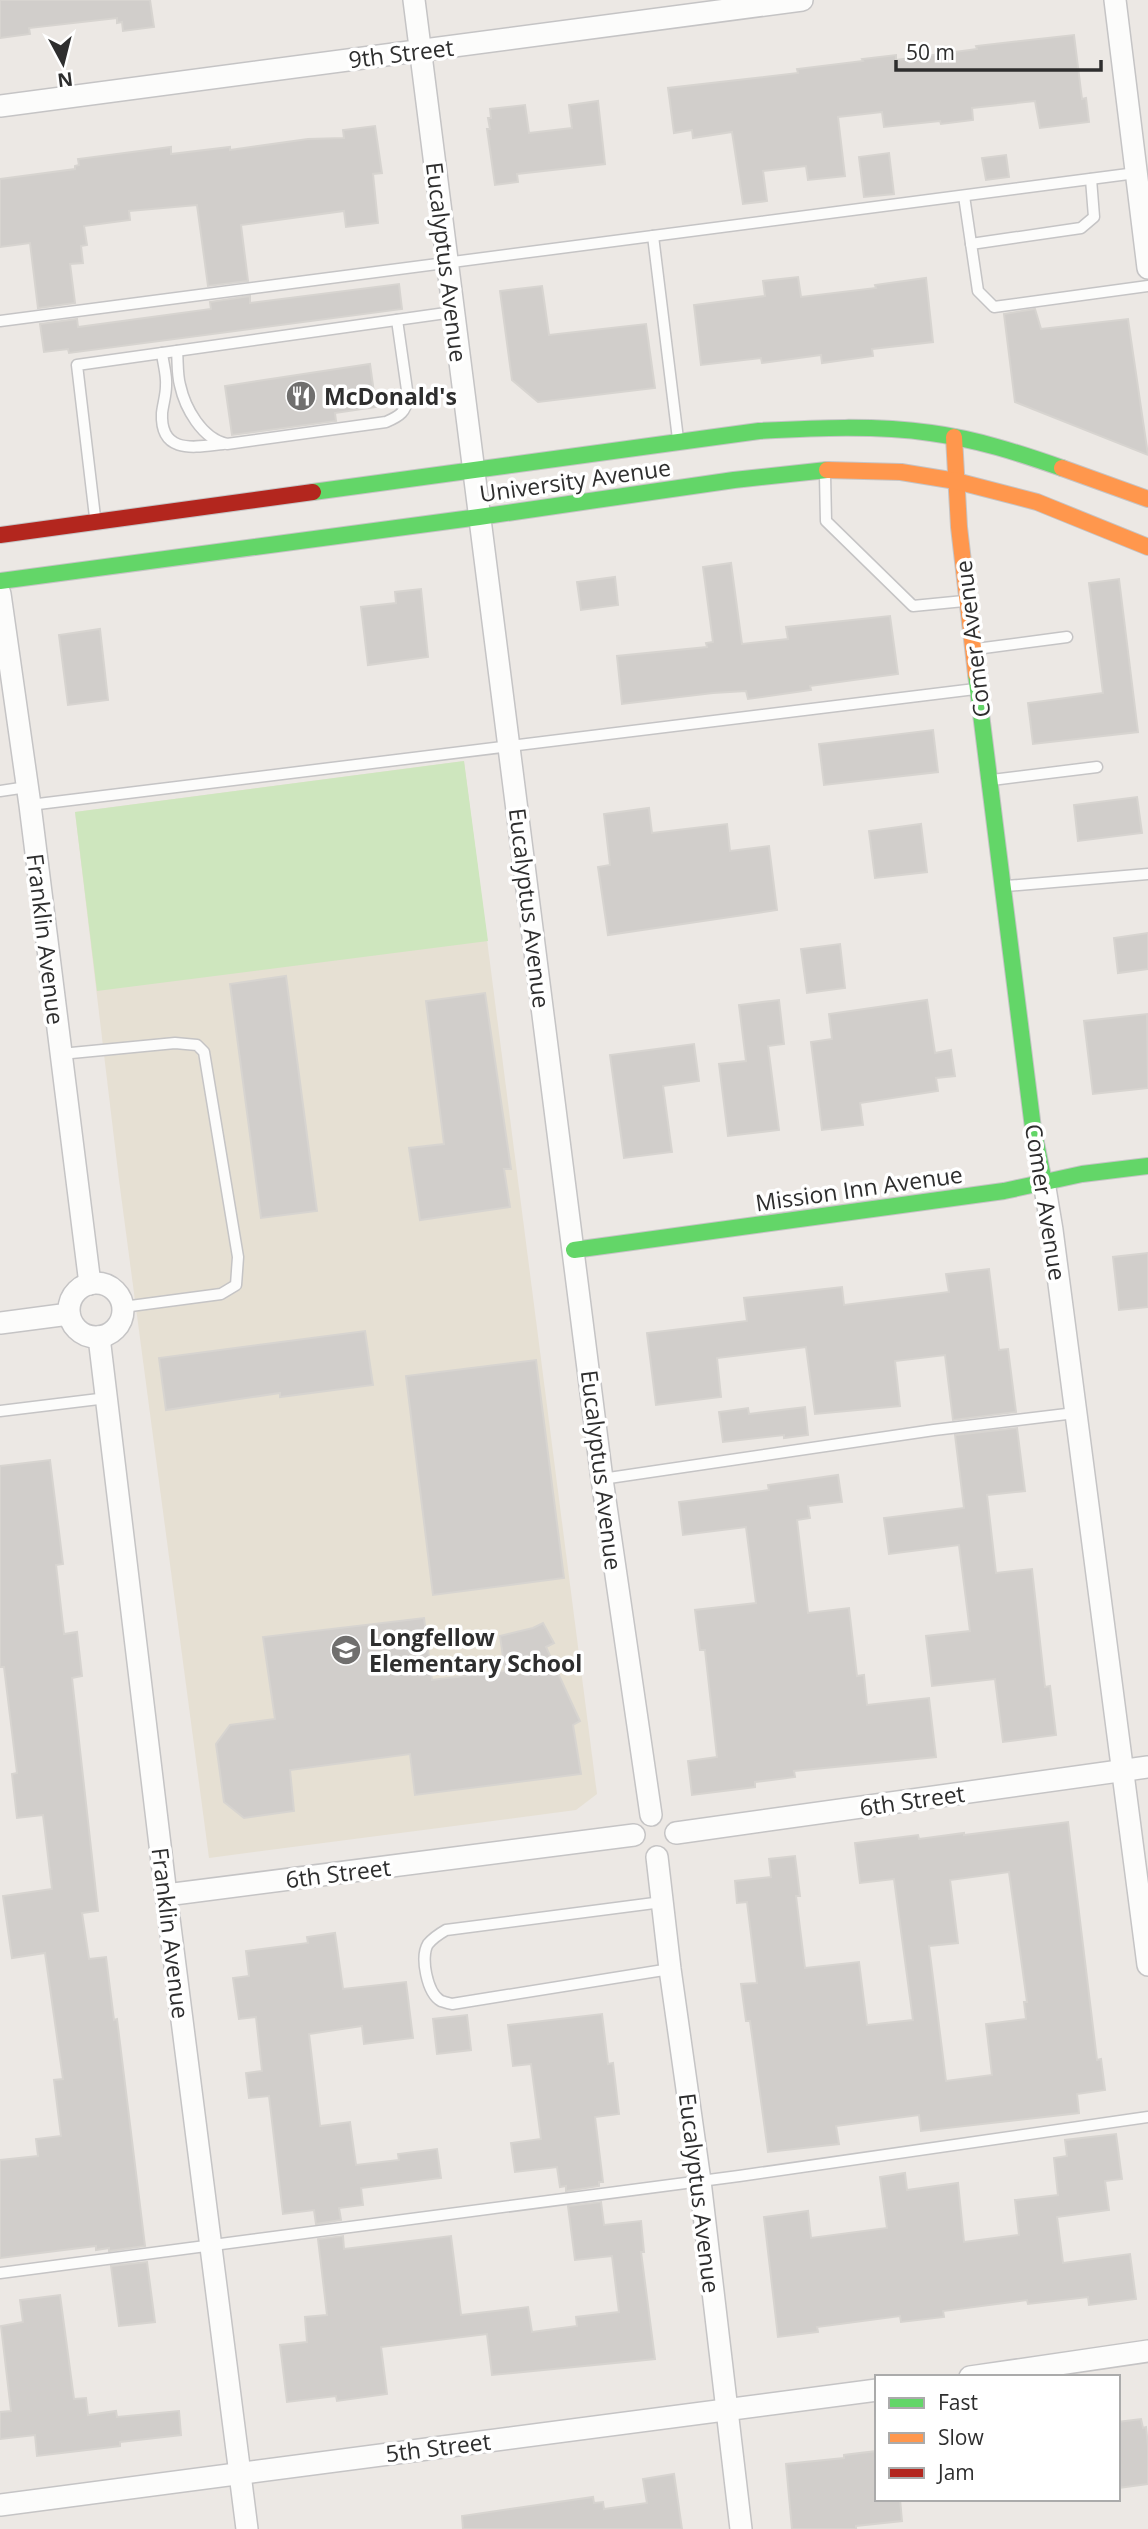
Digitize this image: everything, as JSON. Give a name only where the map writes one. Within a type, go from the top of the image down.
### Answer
[{"type":"main road","name":"University Avenue","points":[[0,535],[679,441],[759,431],[838,427],[954,437],[1032,456],[1148,499]]},
{"type":"main road","name":"Comer Avenue","points":[[954,437],[967,601],[1033,1128],[1044,1182]]},
{"type":"main road","name":"University Avenue","points":[[0,581],[734,480],[825,470],[901,472],[956,481],[1037,502],[1148,547]]},
{"type":"main road","points":[[95,521],[97,540]]},
{"type":"main road","name":"Mission Inn Avenue","points":[[575,1250],[1004,1191],[1082,1174],[1148,1166]]},
{"type":"street","name":"Eucalyptus Avenue","points":[[414,0],[602,1479],[651,1815]]},
{"type":"street","name":"9th Street","points":[[0,106],[802,0]]},
{"type":"street","points":[[1115,0],[1148,268]]},
{"type":"street","name":"Franklin Avenue","points":[[0,594],[90,1284]]},
{"type":"street","name":"Comer Avenue","points":[[1044,1182],[1148,1965]]},
{"type":"street","points":[[90,1284],[108,1286],[115,1291],[123,1307],[119,1324],[113,1331],[99,1337],[88,1337],[79,1333],[69,1314],[70,1300],[81,1287],[90,1284]]},
{"type":"street","points":[[0,1323],[69,1314]]},
{"type":"street","name":"Franklin Avenue","points":[[99,1337],[166,1895],[247,2529]]},
{"type":"street","name":"6th Street","points":[[676,1833],[1148,1767]]},
{"type":"street","points":[[651,1815],[665,1817],[676,1833],[669,1851],[657,1857],[644,1853],[634,1835],[639,1822],[651,1815]]},
{"type":"street","name":"6th Street","points":[[166,1895],[634,1835]]},
{"type":"street","name":"Eucalyptus Avenue","points":[[657,1857],[700,2181],[741,2529]]},
{"type":"street","points":[[984,2375],[1148,2351]]},
{"type":"street","name":"5th Street","points":[[0,2505],[875,2390]]},
{"type":"lane","points":[[0,321],[1136,173]]},
{"type":"lane","points":[[971,244],[1081,228],[1094,216],[1091,179]]},
{"type":"lane","points":[[964,196],[978,291],[994,307],[1148,286]]},
{"type":"lane","points":[[653,236],[679,441]]},
{"type":"lane","points":[[95,521],[77,365],[453,312]]},
{"type":"lane","points":[[162,353],[167,384],[162,416],[167,436],[171,442],[188,448],[386,422],[400,416],[407,408],[408,397],[397,320]]},
{"type":"lane","points":[[177,351],[180,384],[188,408],[206,433],[217,442],[227,444]]},
{"type":"lane","points":[[825,470],[826,521],[913,606],[967,601]]},
{"type":"lane","points":[[973,649],[1067,637]]},
{"type":"lane","points":[[0,791],[28,796],[509,746],[978,688]]},
{"type":"lane","points":[[989,780],[1097,767]]},
{"type":"lane","points":[[1003,887],[1148,873]]},
{"type":"lane","points":[[61,1054],[175,1043],[197,1045],[204,1052],[238,1257],[236,1285],[221,1294],[123,1307]]},
{"type":"lane","points":[[0,1411],[107,1398]]},
{"type":"lane","points":[[602,1479],[909,1434],[1076,1413]]},
{"type":"lane","points":[[662,1902],[446,1930],[434,1937],[427,1947],[423,1962],[432,1991],[439,2000],[452,2004],[670,1969]]},
{"type":"lane","points":[[0,2273],[700,2181],[1148,2117]]},
{"type":"shaded area","points":[[464,761],[597,1794],[576,1810],[209,1858],[119,1180],[75,812]]},
{"type":"green space","points":[[464,761],[488,941],[97,991],[75,812]]},
{"type":"building","points":[[0,0],[150,0],[154,27],[123,31],[122,22],[117,23],[117,18],[29,28],[30,34],[0,38]]},
{"type":"building","points":[[1074,35],[1082,99],[1086,98],[1089,122],[1040,128],[1035,101],[972,108],[973,120],[941,124],[940,121],[884,127],[882,112],[838,117],[845,176],[808,180],[806,166],[763,171],[767,201],[743,204],[732,132],[693,138],[692,130],[674,133],[668,88],[798,73],[797,69],[863,61],[862,59],[896,55],[896,60],[977,49],[976,46]]},
{"type":"building","points":[[598,101],[605,164],[517,174],[518,182],[495,185],[487,129],[490,129],[490,109],[525,105],[529,133],[572,128],[569,105]]},
{"type":"building","points":[[375,126],[382,173],[373,174],[378,223],[346,227],[344,211],[241,225],[248,281],[208,286],[197,205],[129,211],[130,220],[84,226],[87,245],[81,246],[83,263],[70,264],[75,303],[38,308],[30,243],[0,247],[0,179],[75,169],[75,166],[79,165],[78,159],[171,147],[171,154],[230,147],[230,150],[308,139],[344,138],[343,130]]},
{"type":"building","points":[[889,153],[894,194],[864,197],[859,157]]},
{"type":"building","points":[[1006,155],[1009,177],[986,180],[982,158]]},
{"type":"building","points":[[798,277],[801,297],[876,288],[875,285],[926,278],[933,342],[872,349],[873,356],[822,363],[821,355],[762,363],[761,358],[701,365],[694,305],[765,296],[763,281]]},
{"type":"building","points":[[399,284],[402,309],[69,353],[68,349],[44,352],[40,324],[77,319],[78,327],[211,309],[210,302],[250,296],[250,303]]},
{"type":"building","points":[[542,286],[549,335],[646,324],[655,388],[538,402],[512,380],[500,291]]},
{"type":"building","points":[[1035,309],[1041,329],[1128,319],[1148,455],[1015,402],[1004,314]]},
{"type":"building","name":"McDonald's","points":[[370,364],[376,407],[335,413],[336,421],[232,435],[225,386]]},
{"type":"building","points":[[731,563],[742,644],[788,639],[786,627],[890,616],[898,674],[810,686],[811,690],[748,699],[746,691],[622,704],[617,656],[707,647],[706,643],[713,642],[703,567]]},
{"type":"building","points":[[615,577],[618,605],[581,610],[577,582]]},
{"type":"building","points":[[1119,579],[1138,732],[1033,744],[1028,703],[1103,693],[1089,583]]},
{"type":"building","points":[[421,589],[428,657],[368,665],[361,607],[396,603],[395,592]]},
{"type":"building","points":[[100,629],[108,700],[68,705],[59,635]]},
{"type":"building","points":[[933,730],[938,772],[824,785],[819,744]]},
{"type":"building","points":[[1137,797],[1142,833],[1078,841],[1074,805]]},
{"type":"building","points":[[649,808],[652,833],[727,824],[730,851],[769,846],[777,910],[608,935],[598,867],[610,865],[604,814]]},
{"type":"building","points":[[921,824],[927,872],[875,878],[869,831]]},
{"type":"building","points":[[1148,933],[1148,969],[1118,973],[1114,938]]},
{"type":"building","points":[[840,944],[845,988],[807,993],[801,949]]},
{"type":"building","points":[[286,976],[317,1211],[261,1218],[230,984]]},
{"type":"building","points":[[485,993],[511,1169],[504,1169],[510,1207],[420,1220],[409,1148],[444,1144],[426,1001]]},
{"type":"building","points":[[779,1000],[784,1044],[768,1046],[779,1130],[728,1136],[719,1064],[746,1061],[739,1005]]},
{"type":"building","points":[[927,1000],[935,1053],[951,1050],[955,1076],[936,1078],[938,1091],[860,1103],[863,1125],[822,1130],[811,1042],[832,1039],[829,1014]]},
{"type":"building","points":[[1147,1014],[1148,1088],[1093,1094],[1084,1021]]},
{"type":"building","points":[[694,1044],[699,1081],[663,1086],[672,1152],[624,1158],[610,1055]]},
{"type":"building","points":[[1148,1253],[1148,1307],[1119,1310],[1113,1257]]},
{"type":"building","points":[[989,1269],[999,1350],[1008,1349],[1016,1412],[953,1420],[945,1355],[895,1361],[900,1406],[815,1414],[806,1347],[717,1358],[721,1397],[656,1405],[647,1333],[747,1321],[744,1298],[842,1287],[844,1305],[949,1292],[946,1274]]},
{"type":"building","points":[[365,1331],[373,1385],[280,1397],[280,1393],[166,1410],[159,1358]]},
{"type":"building","points":[[536,1360],[564,1578],[433,1595],[406,1376]]},
{"type":"building","points":[[805,1407],[808,1435],[723,1442],[719,1412],[748,1408],[749,1414]]},
{"type":"building","points":[[1017,1428],[1025,1491],[987,1495],[996,1573],[1032,1569],[1045,1687],[1050,1686],[1056,1735],[1003,1742],[995,1679],[932,1686],[926,1636],[970,1631],[959,1545],[889,1554],[884,1518],[964,1508],[955,1435]]},
{"type":"building","points":[[50,1460],[63,1564],[56,1565],[64,1634],[77,1632],[82,1676],[72,1678],[98,1911],[82,1913],[89,1959],[106,1957],[114,2020],[117,2019],[145,2246],[109,2251],[109,2248],[96,2250],[96,2246],[0,2258],[0,2160],[38,2156],[36,2139],[61,2136],[54,2080],[63,2079],[45,1953],[12,1958],[3,1896],[52,1889],[43,1815],[17,1818],[12,1774],[17,1773],[4,1667],[0,1667],[0,1466]]},
{"type":"building","points":[[838,1475],[842,1502],[808,1506],[810,1518],[797,1520],[808,1613],[849,1608],[857,1676],[864,1675],[867,1705],[929,1698],[936,1757],[794,1771],[795,1777],[755,1782],[755,1787],[692,1795],[688,1761],[717,1757],[705,1650],[700,1650],[695,1610],[756,1603],[746,1527],[683,1535],[679,1502],[769,1490],[768,1485]]},
{"type":"building","points":[[424,1618],[432,1680],[505,1671],[500,1636],[543,1623],[554,1643],[546,1647],[580,1721],[573,1725],[581,1774],[415,1795],[410,1754],[290,1770],[294,1811],[244,1818],[224,1802],[216,1744],[230,1725],[275,1719],[263,1637]]},
{"type":"building","points":[[1068,1822],[1097,2060],[1101,2059],[1105,2090],[1077,2094],[1079,2113],[921,2131],[919,2115],[836,2126],[839,2144],[768,2152],[750,2021],[746,2021],[741,1984],[757,1983],[747,1902],[737,1903],[735,1881],[771,1877],[769,1859],[795,1856],[800,1896],[796,1896],[805,1968],[859,1962],[867,2025],[913,2020],[894,1879],[860,1883],[855,1843],[918,1835],[919,1839]],"holes":[[[1009,1872],[1027,2002],[1024,2002],[1026,2019],[986,2024],[992,2075],[946,2081],[929,1946],[958,1943],[950,1880]]]},
{"type":"building","points":[[335,1933],[343,1989],[406,1982],[413,2038],[364,2044],[362,2026],[309,2034],[320,2126],[350,2122],[356,2165],[399,2160],[398,2154],[437,2149],[441,2178],[361,2188],[363,2205],[339,2208],[341,2220],[316,2224],[314,2210],[283,2214],[269,2096],[249,2098],[246,2073],[262,2071],[256,2017],[239,2019],[233,1978],[249,1976],[246,1951],[308,1943],[307,1937]]},
{"type":"building","points":[[602,2014],[608,2064],[613,2063],[619,2114],[595,2117],[603,2182],[599,2182],[599,2186],[566,2191],[566,2186],[560,2187],[557,2167],[515,2172],[511,2143],[541,2139],[531,2064],[513,2066],[508,2025]]},
{"type":"building","points":[[467,2015],[471,2050],[437,2054],[433,2019]]},
{"type":"building","points":[[1116,2134],[1122,2179],[1105,2181],[1109,2210],[1057,2217],[1063,2263],[1130,2254],[1136,2299],[1089,2305],[1088,2297],[1028,2304],[1027,2300],[943,2311],[944,2317],[901,2322],[900,2316],[817,2327],[818,2332],[778,2337],[764,2217],[808,2211],[811,2238],[887,2228],[880,2177],[905,2173],[907,2190],[958,2183],[964,2242],[1019,2235],[1015,2200],[1058,2195],[1054,2158],[1067,2156],[1065,2140]]},
{"type":"building","points":[[601,2202],[604,2225],[641,2221],[644,2252],[641,2252],[655,2359],[492,2375],[487,2334],[381,2347],[387,2394],[337,2401],[336,2396],[287,2402],[280,2345],[307,2342],[305,2317],[327,2315],[318,2239],[343,2236],[344,2249],[451,2236],[461,2315],[528,2307],[532,2332],[577,2326],[576,2317],[619,2312],[612,2256],[575,2260],[568,2206]]},
{"type":"building","points":[[147,2262],[155,2322],[119,2326],[111,2266]]},
{"type":"building","points":[[60,2295],[74,2399],[86,2398],[88,2415],[116,2411],[117,2417],[179,2411],[181,2435],[37,2456],[35,2435],[0,2439],[0,2412],[11,2411],[1,2326],[23,2322],[20,2300]]},
{"type":"building","points":[[1141,2419],[1143,2428],[1146,2427],[1148,2484],[1120,2488],[1120,2422]]},
{"type":"building","points":[[875,2451],[875,2501],[900,2501],[902,2521],[856,2526],[856,2529],[792,2529],[786,2464],[844,2458],[844,2455]]},
{"type":"building","points":[[674,2474],[682,2529],[463,2529],[462,2516],[593,2497],[594,2503],[603,2502],[604,2509],[647,2503],[643,2479]]},
{"type":"traffic: fast","points":[[313,492],[759,431],[823,428],[910,430],[948,436],[997,447],[1062,468]]},
{"type":"traffic: fast","points":[[0,581],[734,480],[827,470]]},
{"type":"traffic: fast","points":[[976,674],[1033,1128],[1044,1182]]},
{"type":"traffic: fast","points":[[574,1250],[1004,1191],[1082,1174],[1148,1166]]},
{"type":"traffic: slow","points":[[954,437],[959,527],[976,674]]},
{"type":"traffic: slow","points":[[1062,468],[1148,499]]},
{"type":"traffic: slow","points":[[827,470],[901,472],[956,481],[1037,502],[1148,547]]},
{"type":"traffic: jam","points":[[0,535],[313,492]]},
{"type":"place","name":"McDonald's","points":[[301,396]]},
{"type":"place","name":"Longfellow Elementary School","points":[[346,1650]]}]
